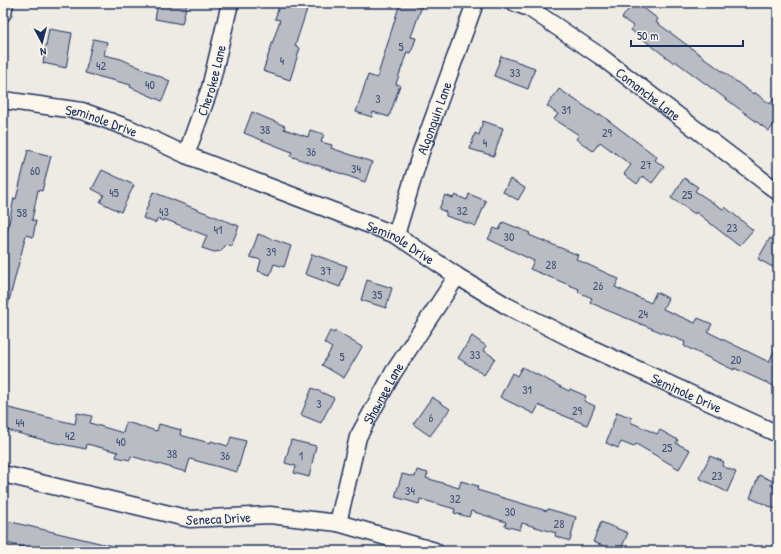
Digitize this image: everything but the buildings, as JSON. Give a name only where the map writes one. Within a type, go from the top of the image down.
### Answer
[{"type":"street","points":[[3,13],[5,3]]},
{"type":"street","name":"Cherokee Lane","points":[[186,155],[210,88],[230,3]]},
{"type":"street","name":"Algonquin Lane","points":[[396,235],[421,152],[475,3]]},
{"type":"street","name":"Comanche Lane","points":[[514,3],[529,8],[600,56],[778,192]]},
{"type":"street","name":"Seminole Drive","points":[[3,100],[82,111],[131,129],[186,155],[396,235],[457,276],[507,306],[580,343],[778,434]]},
{"type":"street","name":"Shawnee Lane","points":[[338,523],[358,437],[393,373],[457,276]]},
{"type":"street","name":"Seneca Drive","points":[[3,474],[190,519],[270,515],[338,523],[435,551]]}]
